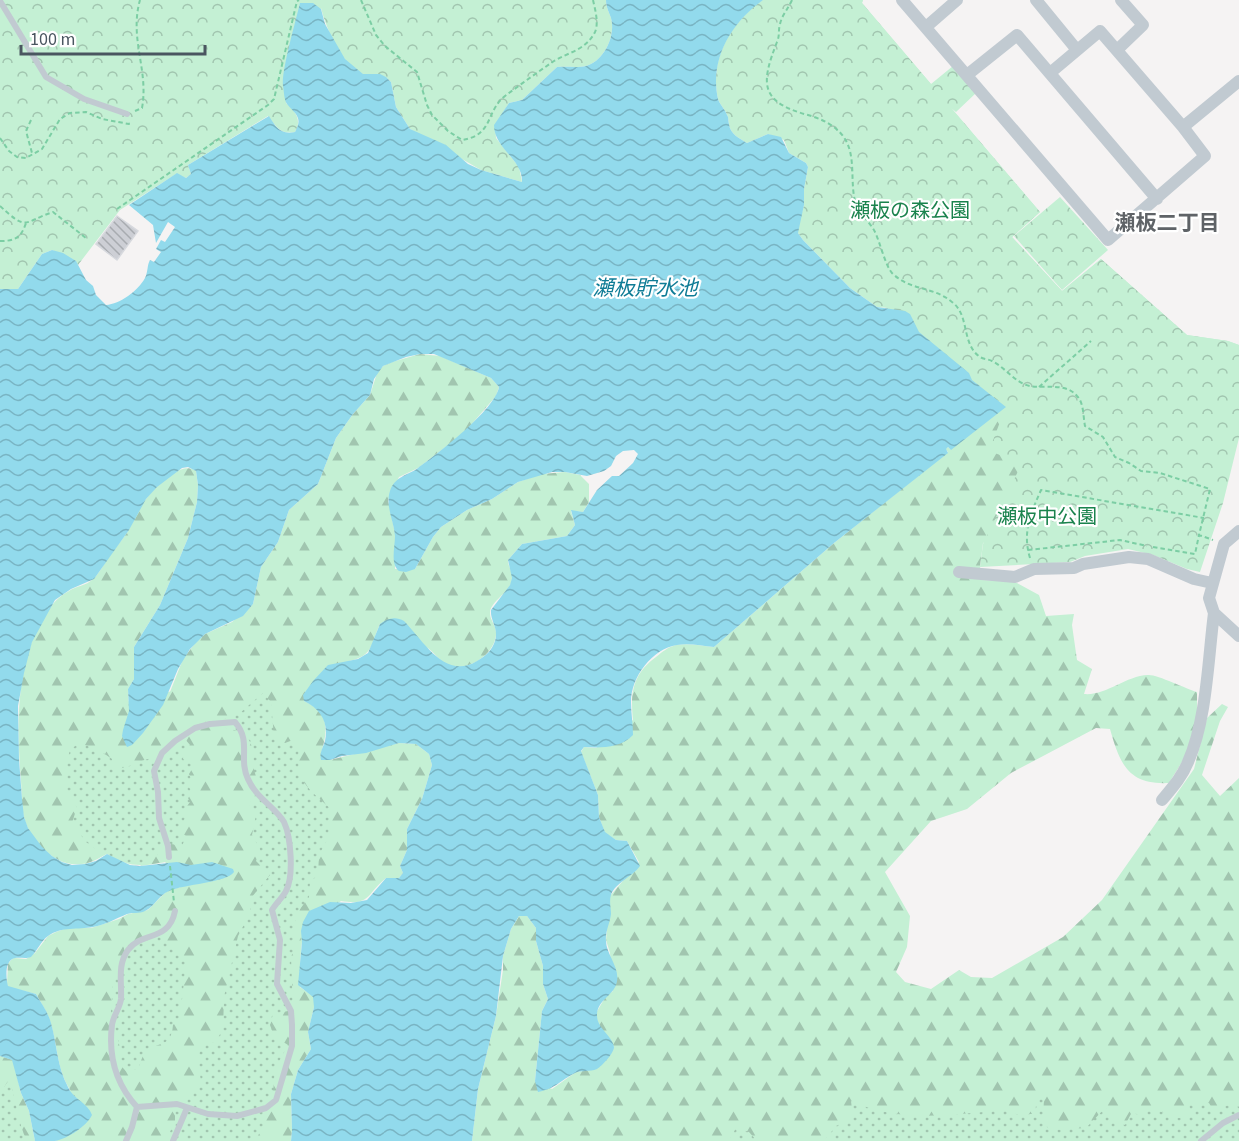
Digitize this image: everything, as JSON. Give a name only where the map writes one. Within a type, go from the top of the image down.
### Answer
[{"type":"street","points":[[902,0],[1108,240],[1205,156],[1100,31],[1050,72]]},
{"type":"street","points":[[926,27],[957,0]]},
{"type":"street","points":[[1036,0],[1077,50]]},
{"type":"street","points":[[1117,50],[1143,26],[1121,0]]},
{"type":"street","points":[[967,75],[1017,34],[1157,199]]},
{"type":"street","points":[[1183,128],[1239,81]]},
{"type":"street","points":[[1162,800],[1179,780],[1189,762],[1202,713],[1214,613],[1209,598],[1212,583],[1224,544],[1239,531]]},
{"type":"street","points":[[959,572],[1015,577],[1034,569],[1074,568],[1083,564],[1129,557],[1148,559],[1194,579],[1212,583]]},
{"type":"street","points":[[1214,613],[1239,636]]},
{"type":"lane","points":[[0,1],[46,77],[84,99],[127,114]]},
{"type":"lane","points":[[137,1107],[177,1104],[208,1114],[237,1116],[266,1108],[276,1100],[292,1046],[291,1011],[277,984],[280,940],[272,909],[286,891],[291,876],[291,855],[284,823],[260,798],[248,778],[244,760],[245,739],[235,722],[195,728],[162,753],[154,771],[159,818],[169,857]]},
{"type":"lane","points":[[137,1107],[118,1082],[113,1064],[112,1023],[121,1002],[121,960],[129,948],[139,940],[155,937],[166,929],[174,918],[175,911]]},
{"type":"lane","points":[[126,1141],[137,1107]]},
{"type":"lane","points":[[173,1141],[187,1108]]},
{"type":"lane","points":[[1202,1141],[1223,1123],[1239,1115]]},
{"type":"path","points":[[117,209],[274,99],[299,0]]},
{"type":"path","points":[[361,0],[376,35],[417,72],[432,115],[448,131],[462,140],[473,138],[482,132],[489,123],[496,104],[505,96],[557,60],[579,51],[595,32],[596,17],[593,0]]},
{"type":"path","points":[[792,0],[783,16],[779,27],[780,35],[768,65],[766,80],[769,93],[781,105],[817,118],[838,129],[847,141],[855,203],[875,231],[890,271],[907,285],[938,292],[954,303],[960,309],[972,350],[981,358],[993,362],[1028,386],[1059,387],[1071,391],[1078,397],[1086,426],[1107,441],[1115,457],[1141,471],[1160,473],[1210,489],[1199,535],[1224,544]]},
{"type":"path","points":[[31,120],[26,131],[32,153]]},
{"type":"path","points":[[0,206],[19,222],[26,223],[53,212],[86,238]]},
{"type":"path","points":[[0,241],[13,241],[19,237],[26,223]]},
{"type":"path","points":[[1039,387],[1091,341]]},
{"type":"path","points":[[1034,569],[1028,550],[1027,522],[1041,490],[1204,518]]},
{"type":"path","points":[[169,857],[175,911]]},
{"type":"green space","points":[[0,0],[606,0],[612,32],[607,47],[598,59],[586,66],[557,67],[522,100],[509,103],[495,125],[496,138],[519,167],[522,182],[481,170],[410,129],[396,107],[391,82],[382,76],[365,75],[350,65],[331,36],[321,8],[286,103],[297,116],[298,124],[295,132],[282,131],[268,116],[188,165],[191,174],[186,178],[176,174],[120,210],[78,265],[75,261],[52,250],[42,254],[18,289],[0,289]]},
{"type":"green space","points":[[763,0],[863,0],[862,3],[1040,212],[1012,237],[1062,291],[1101,259],[1187,335],[1228,341],[1239,345],[1239,438],[983,543],[981,580],[1013,581],[1039,595],[1046,616],[1074,614],[1072,625],[1077,660],[1092,669],[1084,694],[1100,692],[1131,679],[1148,675],[1197,692],[1197,715],[1186,755],[1169,783],[1155,783],[1135,776],[1122,762],[1110,729],[1096,728],[1011,773],[967,809],[931,821],[885,872],[910,916],[907,947],[896,972],[905,982],[931,989],[959,970],[971,977],[992,978],[1063,937],[1102,900],[1194,769],[1207,718],[1222,704],[1228,707],[1220,721],[1202,775],[1220,796],[1239,778],[1239,1107],[1235,1103],[1213,1110],[1209,1103],[1189,1105],[1191,1115],[1179,1118],[1148,1107],[1141,1116],[1132,1112],[1125,1125],[1111,1119],[1111,1111],[1105,1108],[1086,1128],[1051,1130],[1043,1124],[1044,1097],[1037,1097],[1035,1114],[1016,1114],[1006,1110],[947,1115],[908,1115],[889,1113],[851,1101],[853,1118],[836,1126],[824,1141],[757,1141],[749,1132],[736,1128],[729,1141],[472,1141],[478,1089],[496,1016],[503,956],[511,929],[519,916],[527,916],[536,928],[536,941],[543,966],[543,984],[548,999],[542,1011],[535,1081],[552,1089],[576,1072],[596,1069],[614,1047],[598,1024],[596,1013],[606,996],[613,991],[610,953],[606,940],[610,896],[639,862],[627,841],[616,840],[605,833],[599,817],[598,795],[581,752],[584,747],[596,748],[633,720],[632,701],[635,684],[648,663],[668,648],[676,645],[714,647],[834,543],[948,452],[945,449],[948,447],[951,450],[751,8]]},
{"type":"green space","name":"瀬板の森公園","points":[[763,0],[863,0],[862,3],[931,84],[953,66],[976,93],[956,112],[951,108],[1040,212],[1012,237],[1062,291],[1101,259],[1187,335],[1228,341],[1239,345],[1239,438],[1223,503],[1200,572],[1153,555],[1128,549],[1085,556],[1070,562],[980,567],[983,544],[1022,463],[989,451],[1006,406],[972,380],[969,373],[919,332],[909,314],[900,309],[877,307],[850,288],[803,240],[798,233],[798,227],[804,205],[808,167],[806,163],[789,153],[784,140],[768,134],[747,143],[731,130],[728,116],[718,99],[716,84],[720,56],[732,30]]},
{"type":"green space","points":[[1060,197],[1108,250],[1062,290],[1014,236]]},
{"type":"green space","points":[[420,354],[440,356],[491,378],[499,387],[496,396],[464,433],[418,468],[399,477],[388,500],[395,533],[395,569],[415,569],[441,527],[518,482],[542,474],[565,472],[580,475],[589,484],[589,502],[583,512],[571,511],[575,525],[567,536],[522,544],[508,560],[512,576],[511,583],[493,604],[490,613],[496,632],[494,642],[485,655],[478,660],[463,666],[447,665],[426,647],[380,624],[371,648],[363,656],[349,661],[304,701],[319,711],[323,717],[326,731],[320,756],[330,760],[399,743],[416,744],[429,754],[432,765],[422,799],[407,829],[407,850],[400,866],[403,873],[399,878],[386,878],[363,900],[341,901],[301,931],[300,987],[314,997],[314,1007],[308,1032],[311,1049],[298,1070],[291,1094],[291,1141],[255,1141],[264,1125],[263,1118],[273,1093],[275,1069],[288,1045],[274,1036],[270,1025],[273,1014],[293,1010],[291,957],[295,947],[293,927],[300,909],[309,897],[310,882],[318,875],[319,855],[328,838],[331,809],[301,777],[298,760],[299,748],[293,740],[285,743],[274,737],[271,702],[263,693],[240,713],[224,719],[226,728],[242,733],[250,741],[252,747],[258,786],[249,805],[256,815],[252,835],[260,849],[256,861],[270,875],[251,898],[250,913],[238,936],[224,997],[223,1029],[215,1043],[204,1041],[198,1056],[201,1083],[175,1108],[175,1121],[170,1132],[177,1141],[55,1141],[69,1134],[85,1105],[64,1078],[50,1020],[36,994],[8,987],[8,964],[14,958],[26,959],[35,953],[48,936],[56,932],[67,928],[91,928],[128,914],[148,910],[167,891],[223,879],[233,869],[212,862],[191,865],[165,862],[140,866],[151,857],[157,856],[159,849],[166,843],[182,846],[186,836],[179,831],[186,816],[185,809],[190,802],[189,787],[192,781],[189,774],[194,766],[183,759],[190,745],[185,739],[171,752],[162,766],[160,758],[154,758],[117,769],[112,759],[99,750],[79,743],[70,750],[65,768],[65,790],[77,807],[72,823],[86,842],[104,855],[87,863],[69,864],[51,856],[36,841],[29,830],[23,812],[19,728],[20,693],[27,658],[35,634],[42,619],[56,600],[90,581],[101,570],[128,531],[142,504],[155,488],[172,474],[181,470],[189,468],[196,471],[197,502],[188,538],[160,605],[134,647],[134,679],[128,689],[129,711],[123,730],[125,743],[143,733],[168,697],[183,659],[196,642],[205,634],[232,622],[253,604],[261,567],[278,542],[289,510],[318,484],[336,438],[370,395],[377,373],[383,366]],"holes":[[[162,936],[186,963],[180,1018],[173,1025],[172,1033],[166,1042],[148,1050],[141,1060],[139,1069],[126,1071],[121,1066],[120,1048],[111,1012],[113,980],[126,964],[124,948],[136,940]]]},
{"type":"green space","points":[[270,668],[362,822],[302,942],[277,1141],[55,1141],[64,1138],[83,977],[167,891],[192,884],[165,862],[135,865],[122,862],[107,854],[85,864],[47,779],[75,714]]},
{"type":"green space","points":[[0,1056],[34,1139],[35,1141],[0,1141]]},
{"type":"green space","points":[[0,1056],[13,1060],[21,1093],[29,1111],[35,1141],[27,1141],[9,1080],[4,1087],[0,1086]]},
{"type":"green space","points":[[1239,1074],[1239,1141],[497,1141],[509,1121]]},
{"type":"water","name":"瀬板貯水池","points":[[606,0],[763,0],[733,30],[720,56],[716,84],[718,99],[728,116],[731,130],[747,143],[768,134],[781,137],[789,153],[806,163],[808,167],[798,233],[803,240],[850,288],[877,307],[905,311],[910,314],[919,332],[1006,407],[951,450],[948,447],[946,449],[948,453],[834,543],[714,647],[677,645],[651,658],[639,674],[632,693],[633,735],[617,745],[584,747],[581,751],[598,795],[599,817],[605,832],[616,840],[627,841],[640,866],[616,887],[610,897],[611,914],[606,941],[617,979],[614,989],[599,1006],[597,1015],[599,1024],[614,1047],[597,1069],[575,1073],[554,1086],[538,1092],[535,1081],[542,1011],[548,999],[543,984],[543,966],[536,941],[536,928],[527,916],[519,916],[511,929],[503,956],[496,1016],[478,1089],[472,1141],[291,1141],[291,1094],[298,1070],[311,1049],[308,1032],[314,1007],[313,997],[298,985],[303,922],[309,911],[330,902],[351,903],[367,900],[386,878],[399,878],[403,873],[400,866],[407,850],[407,829],[422,799],[432,765],[429,754],[416,744],[399,743],[366,753],[321,760],[326,734],[325,723],[319,712],[304,701],[303,695],[328,665],[358,659],[368,653],[380,624],[392,618],[404,621],[436,656],[445,662],[455,666],[465,666],[483,657],[492,647],[496,636],[491,610],[510,585],[512,578],[508,560],[522,544],[567,536],[575,525],[571,510],[583,512],[597,490],[612,476],[619,476],[633,463],[638,454],[634,450],[623,451],[604,471],[587,476],[552,472],[518,482],[441,527],[415,569],[406,572],[399,571],[394,560],[395,536],[389,508],[392,486],[398,479],[438,453],[477,419],[495,397],[499,387],[491,378],[434,354],[406,357],[383,366],[374,379],[370,395],[336,438],[318,484],[289,510],[278,542],[261,567],[253,604],[243,616],[205,634],[190,649],[178,669],[163,705],[143,733],[127,747],[122,736],[129,711],[128,689],[134,679],[134,647],[160,605],[188,538],[197,502],[196,471],[188,467],[182,468],[157,487],[146,499],[129,530],[94,579],[71,589],[55,600],[32,642],[18,706],[19,759],[24,817],[28,828],[42,847],[62,862],[72,865],[96,861],[107,854],[130,865],[177,862],[191,865],[212,862],[233,869],[234,872],[223,879],[169,891],[143,912],[127,914],[97,926],[53,933],[31,957],[11,959],[6,975],[8,986],[36,994],[50,1019],[64,1079],[73,1095],[87,1107],[92,1115],[81,1128],[65,1138],[55,1141],[35,1141],[29,1111],[21,1093],[12,1060],[0,1056],[0,289],[18,289],[42,254],[52,250],[63,253],[76,261],[86,280],[93,286],[96,295],[106,305],[117,302],[133,292],[145,278],[150,260],[154,262],[161,252],[156,249],[161,240],[165,242],[175,227],[168,222],[156,243],[153,225],[129,205],[177,173],[186,178],[191,174],[188,165],[269,116],[276,127],[282,131],[295,132],[298,119],[286,102],[283,79],[300,3],[313,3],[321,9],[325,24],[345,59],[363,74],[380,74],[391,82],[396,107],[410,129],[446,145],[468,164],[522,182],[518,167],[499,141],[494,125],[509,103],[522,100],[557,67],[586,66],[598,59],[607,47],[612,32]]},
{"type":"building","points":[[117,216],[138,231],[117,260],[96,244]]},
{"type":"district","name":"瀬板二丁目","points":[[1167,223]]},
{"type":"park label","name":"瀬板中公園","points":[[1047,517]]}]
